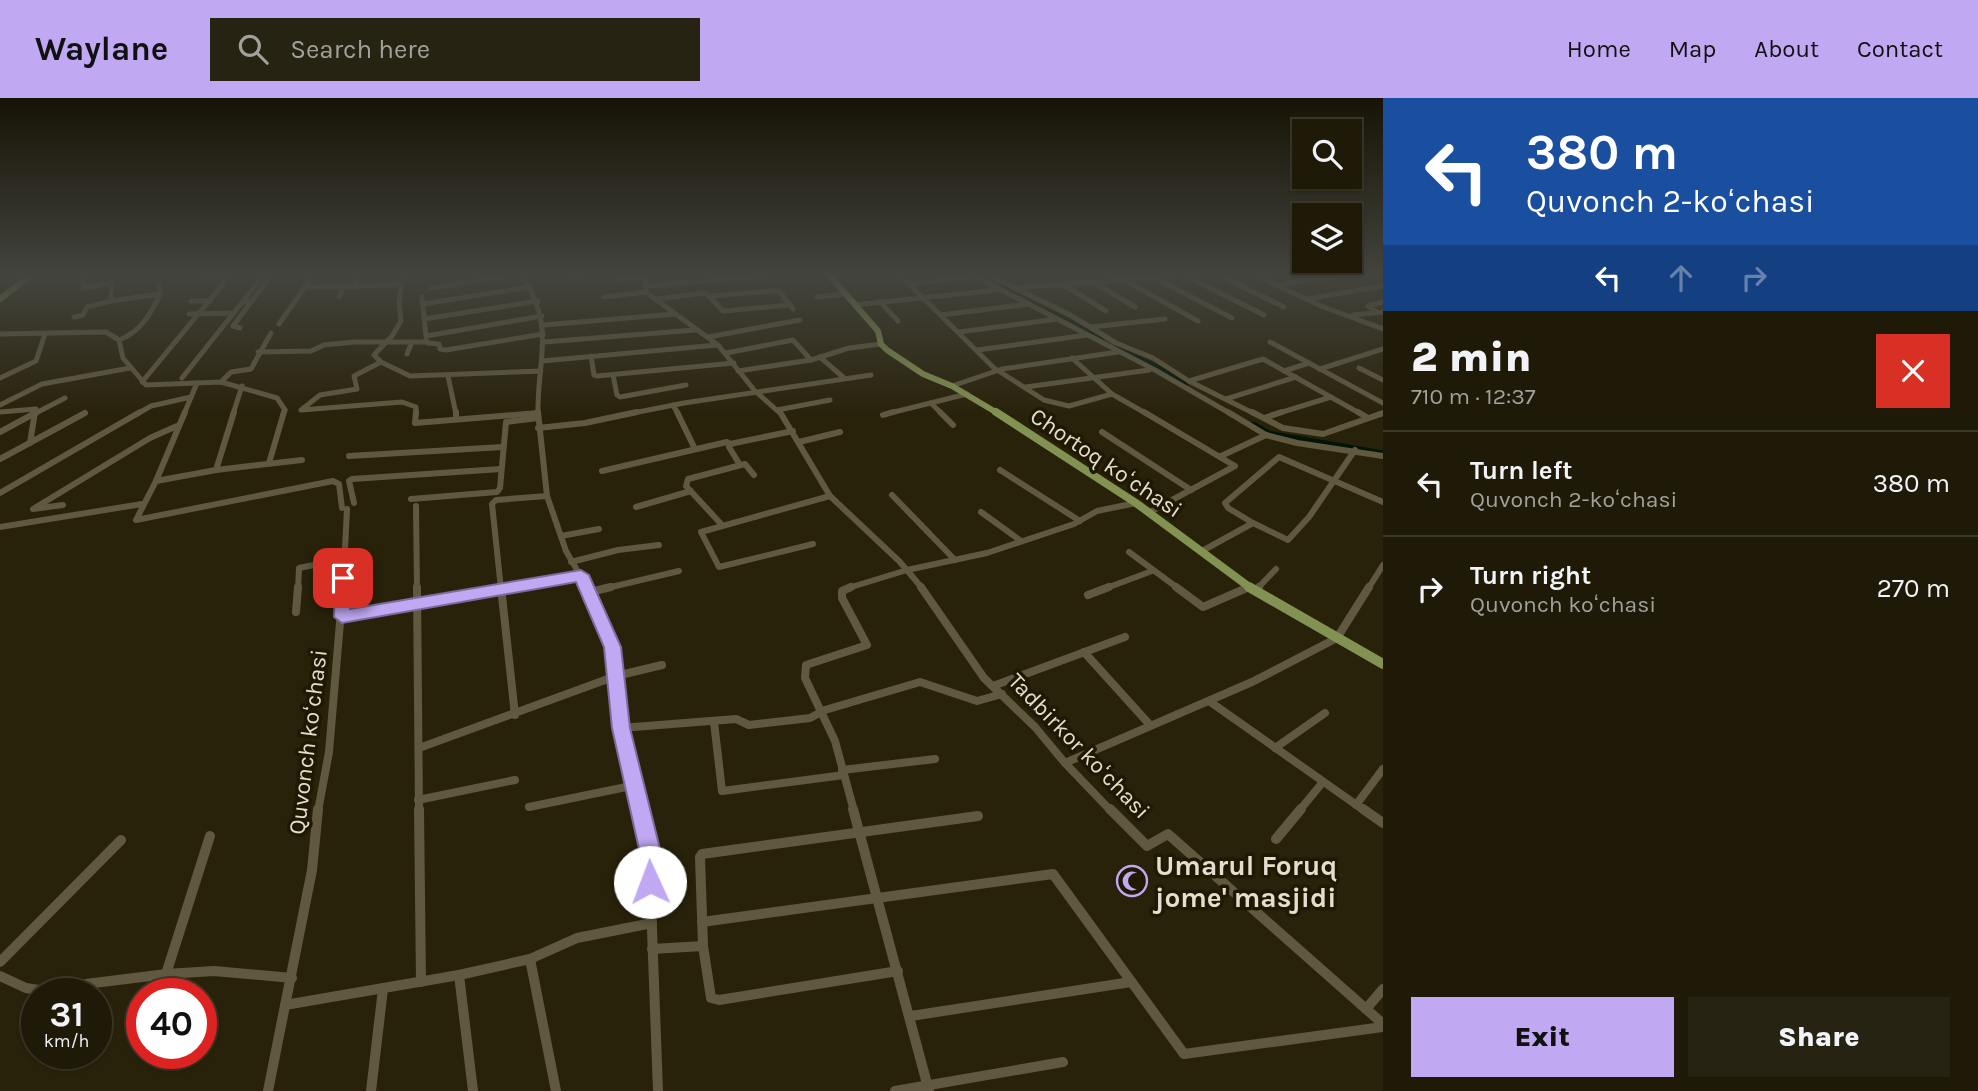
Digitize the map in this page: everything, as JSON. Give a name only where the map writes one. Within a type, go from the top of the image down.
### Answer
[{"type":"main road","name":"Chortoq koʻchasi","points":[[870,322],[878,331],[880,344],[923,374],[967,394],[1150,512],[1252,589],[1383,664]]},
{"type":"street","points":[[119,340],[136,330],[142,322]]},
{"type":"street","points":[[142,382],[192,322]]},
{"type":"street","points":[[182,378],[226,322]]},
{"type":"street","points":[[236,322],[233,326],[240,328]]},
{"type":"street","points":[[400,322],[374,355],[408,376],[541,371]]},
{"type":"street","points":[[424,322],[426,339]]},
{"type":"street","points":[[258,352],[311,351],[326,344],[354,342],[412,342],[510,322]]},
{"type":"street","points":[[575,322],[543,325],[538,428],[547,496],[571,562],[590,592],[612,647],[621,728],[649,849],[658,1091]]},
{"type":"street","name":"Tadbirkor koʻchasi","points":[[686,322],[718,345],[755,391],[777,410],[793,431],[830,496],[847,509],[933,601],[966,647],[977,670],[1035,727],[1065,763],[1141,841],[1147,846],[1168,834],[1383,1025]]},
{"type":"street","points":[[708,337],[787,322]]},
{"type":"street","points":[[948,322],[994,368],[1001,370],[1042,399],[1065,406],[1112,394]]},
{"type":"street","points":[[959,332],[1032,322]]},
{"type":"street","points":[[1063,322],[1155,370],[1266,435],[1297,443],[1383,456]]},
{"type":"street","points":[[1080,322],[1116,343],[1153,358],[1189,381],[1263,419],[1292,431],[1323,434],[1383,413]]},
{"type":"street","points":[[1090,327],[1134,322]]},
{"type":"street","points":[[544,342],[696,330]]},
{"type":"street","points":[[0,334],[103,332],[119,340]]},
{"type":"street","points":[[221,382],[231,372],[248,371],[271,333]]},
{"type":"street","points":[[0,378],[35,361],[45,334]]},
{"type":"street","points":[[426,339],[446,350],[543,334]]},
{"type":"street","points":[[977,350],[1087,335]]},
{"type":"street","points":[[119,340],[120,354],[142,382],[149,385],[221,382],[277,398],[285,410]]},
{"type":"street","points":[[726,353],[793,340],[811,360]]},
{"type":"street","points":[[407,354],[412,342]]},
{"type":"street","points":[[1270,342],[1383,403]]},
{"type":"street","points":[[738,371],[811,360],[843,349],[880,344]]},
{"type":"street","points":[[542,361],[718,345]]},
{"type":"street","points":[[1320,369],[1383,349]]},
{"type":"street","points":[[952,386],[1001,370],[1118,352]]},
{"type":"street","points":[[591,356],[595,376],[734,363]]},
{"type":"street","points":[[820,357],[843,377]]},
{"type":"street","points":[[1072,358],[1112,394],[1235,466],[1150,512]]},
{"type":"street","points":[[1189,381],[1263,359],[1368,418]]},
{"type":"street","points":[[301,410],[320,395],[357,389],[354,376],[382,362]]},
{"type":"street","points":[[1284,371],[1309,363]]},
{"type":"street","points":[[0,405],[42,384],[130,368]]},
{"type":"street","points":[[1359,368],[1382,379]]},
{"type":"street","points":[[1026,387],[1149,370]]},
{"type":"street","points":[[613,375],[617,395],[620,397],[686,385]]},
{"type":"street","points":[[538,428],[585,423],[755,391],[871,375]]},
{"type":"street","points":[[448,376],[455,400],[456,418]]},
{"type":"street","points":[[1226,399],[1296,377]]},
{"type":"street","points":[[0,527],[142,504],[156,481],[197,383]]},
{"type":"street","points":[[216,470],[242,386]]},
{"type":"street","points":[[883,415],[967,394]]},
{"type":"street","points":[[0,493],[151,406],[191,397]]},
{"type":"street","points":[[1263,419],[1331,397]]},
{"type":"street","points":[[0,432],[65,398]]},
{"type":"street","points":[[777,410],[830,400]]},
{"type":"street","points":[[285,410],[402,402],[416,407],[415,423],[456,418],[538,415]]},
{"type":"street","points":[[931,403],[953,425]]},
{"type":"street","points":[[673,405],[695,447]]},
{"type":"street","points":[[0,412],[36,409],[30,443]]},
{"type":"street","points":[[269,463],[285,410]]},
{"type":"street","points":[[0,459],[85,413]]},
{"type":"street","points":[[421,982],[413,502],[495,493],[500,488],[506,422],[538,415]]},
{"type":"street","points":[[63,505],[33,509],[150,438],[177,426]]},
{"type":"street","points":[[602,471],[695,447],[727,442],[730,444],[793,431]]},
{"type":"street","points":[[799,442],[840,432]]},
{"type":"street","points":[[1102,432],[1191,490]]},
{"type":"street","points":[[1220,456],[1266,435]]},
{"type":"street","points":[[730,444],[729,447],[740,466]]},
{"type":"street","points":[[349,456],[503,447]]},
{"type":"street","points":[[1355,450],[1335,482],[1288,540],[1228,509],[1225,503],[1278,458],[1284,458],[1335,482],[1383,502]]},
{"type":"street","points":[[156,481],[216,470],[302,460]]},
{"type":"street","points":[[722,525],[685,483],[688,479],[746,464],[754,475]]},
{"type":"street","points":[[355,503],[349,481],[352,479],[501,469]]},
{"type":"street","points":[[1000,470],[1080,521]]},
{"type":"street","name":"Quvonch koʻchasi","points":[[142,504],[136,520],[333,481],[339,484],[344,509],[342,617],[329,752],[319,798],[312,870],[268,1091]]},
{"type":"street","points":[[636,507],[691,491]]},
{"type":"street","points":[[892,495],[955,560]]},
{"type":"street","points":[[515,715],[492,503],[547,496]]},
{"type":"street","points":[[813,544],[719,567],[701,532],[830,496]]},
{"type":"street","points":[[928,1088],[911,1016],[835,741],[805,678],[806,665],[867,645],[841,600],[842,591],[906,570],[987,553],[1080,521],[1097,511],[1136,503]]},
{"type":"street","points":[[981,512],[1021,541]]},
{"type":"street","points":[[1202,551],[1253,523]]},
{"type":"street","points":[[561,536],[599,529]]},
{"type":"street","points":[[571,562],[618,550],[659,545]]},
{"type":"street","points":[[1129,552],[1203,607],[1252,589],[1276,569]]},
{"type":"street","points":[[296,612],[299,568],[344,559]]},
{"type":"street","points":[[1065,763],[1252,682],[1337,638],[1383,565]]},
{"type":"street","points":[[590,592],[679,571]]},
{"type":"street","points":[[1088,595],[1152,571]]},
{"type":"street","points":[[342,617],[581,575]]},
{"type":"street","points":[[993,686],[1125,637]]},
{"type":"street","points":[[1084,652],[1150,725]]},
{"type":"street","points":[[419,748],[616,676],[662,665]]},
{"type":"street","points":[[621,728],[736,719],[749,725],[810,718],[821,712],[920,682],[977,701],[1002,695]]},
{"type":"street","points":[[1209,701],[1383,823]]},
{"type":"street","points":[[1275,748],[1325,713]]},
{"type":"street","points":[[714,722],[722,791],[935,759]]},
{"type":"street","points":[[1356,805],[1383,769]]},
{"type":"street","points":[[418,800],[515,780]]},
{"type":"street","points":[[1276,839],[1323,782]]},
{"type":"street","points":[[529,807],[636,785]]},
{"type":"street","points":[[898,971],[719,1000],[709,996],[703,946],[699,860],[702,854],[978,816]]},
{"type":"street","points":[[166,974],[210,836]]},
{"type":"street","points":[[0,961],[121,839]]},
{"type":"street","points":[[702,922],[1053,874],[1184,1054],[1383,1025]]},
{"type":"street","points":[[285,1005],[459,975],[530,959],[577,938],[652,923]]},
{"type":"street","points":[[652,949],[703,946]]},
{"type":"street","points":[[530,959],[556,1091]]},
{"type":"street","points":[[0,976],[26,988],[38,989],[214,971],[292,978]]},
{"type":"street","points":[[459,975],[473,1091]]},
{"type":"street","points":[[911,1016],[1131,982]]},
{"type":"street","points":[[371,1091],[383,989]]},
{"type":"street","points":[[1366,1009],[1383,989]]},
{"type":"street","points":[[895,1091],[928,1088],[1062,1062]]},
{"type":"waterway","points":[[1072,322],[1102,340]]},
{"type":"waterway","points":[[1115,347],[1156,366],[1186,385]]},
{"type":"waterway","points":[[1253,424],[1269,433],[1383,453]]},
{"type":"place","name":"Umarul Foruq jome' masjidi","points":[[1132,881]]},
{"type":"route","points":[[343,578],[342,617],[581,575],[607,630],[612,647],[621,728],[638,791],[649,849],[650,882]]}]
